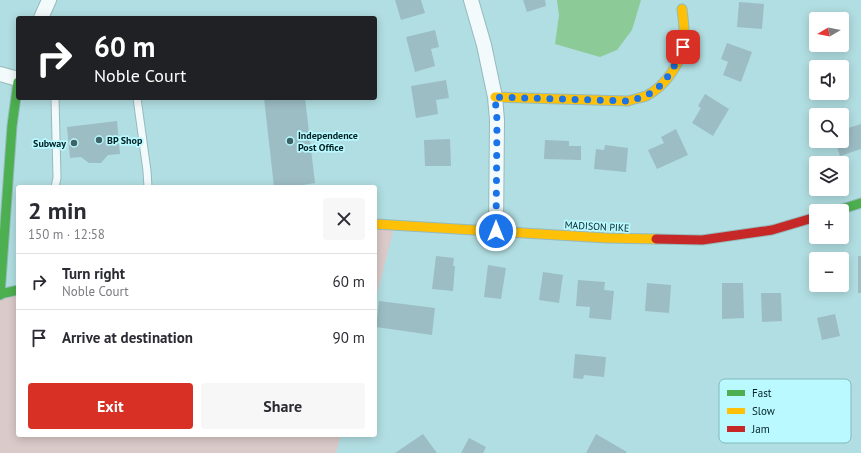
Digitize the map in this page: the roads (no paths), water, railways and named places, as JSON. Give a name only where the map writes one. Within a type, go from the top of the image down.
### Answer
[{"type":"main road","points":[[495,97],[628,101],[649,94],[666,80],[683,47],[684,30],[682,9]]},
{"type":"main road","points":[[16,97],[12,126],[0,295],[16,291]]},
{"type":"main road","points":[[849,207],[861,203]]},
{"type":"main road","name":"MADISON PIKE","points":[[377,224],[606,238],[702,240],[772,230],[809,219]]},
{"type":"street","points":[[43,16],[49,0]]},
{"type":"street","points":[[471,0],[484,45],[495,97],[497,120],[496,231]]},
{"type":"street","points":[[0,74],[16,78]]},
{"type":"lane","points":[[55,100],[57,178],[55,185]]},
{"type":"lane","points":[[137,100],[148,185]]},
{"type":"place","name":"BP Shop","points":[[99,140]]},
{"type":"place","name":"Independence Post Office","points":[[290,141]]},
{"type":"place","name":"Subway","points":[[74,143]]}]
